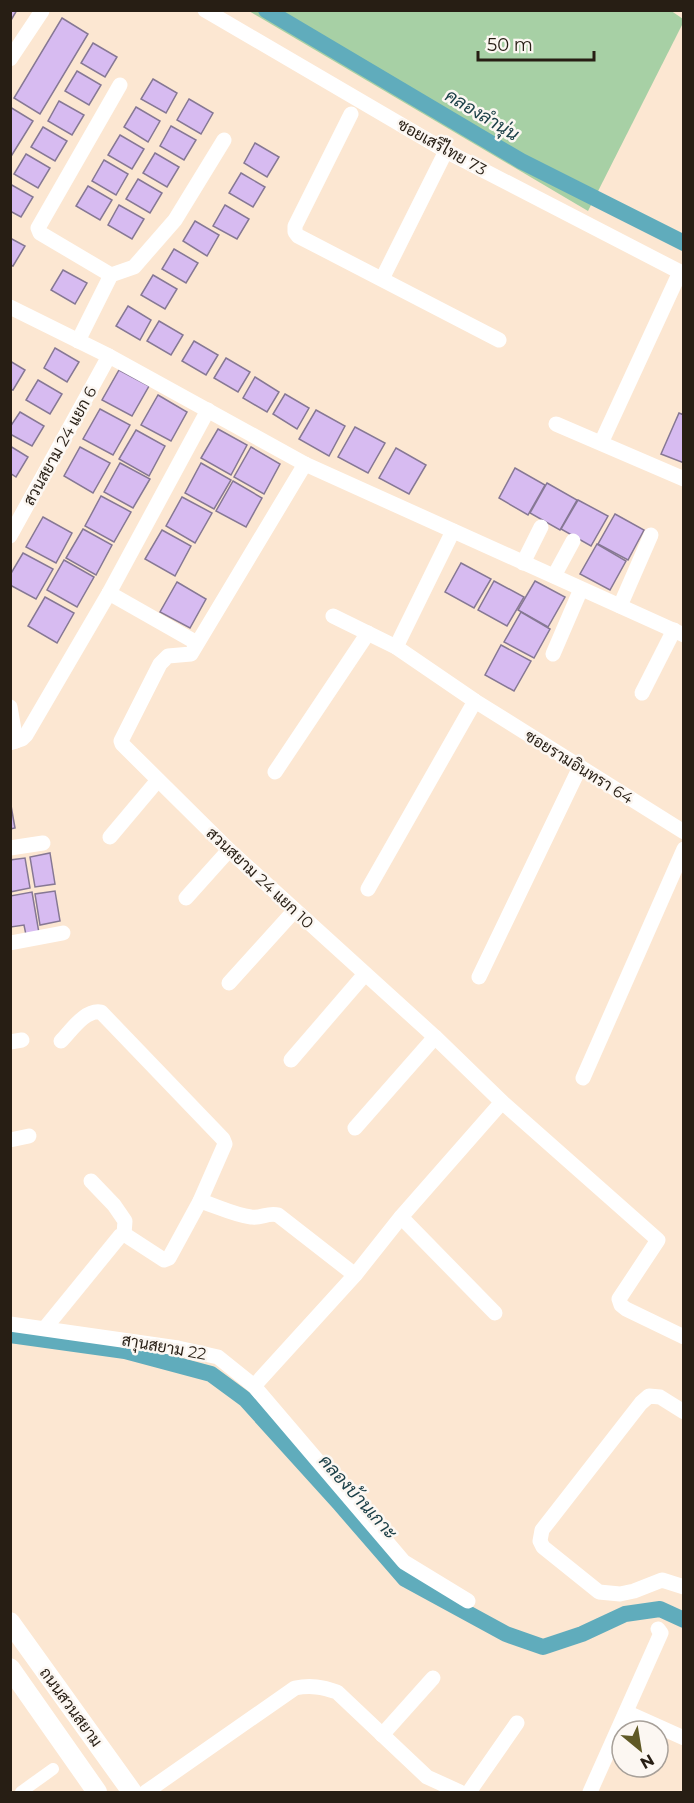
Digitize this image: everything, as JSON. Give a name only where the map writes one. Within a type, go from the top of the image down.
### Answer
[{"type":"street","name":"ซอยเสรีไทย 73","points":[[205,10],[446,151],[682,273]]},
{"type":"street","points":[[10,59],[42,11]]},
{"type":"street","points":[[111,275],[38,230],[120,85]]},
{"type":"street","points":[[351,114],[295,232],[298,236],[499,340]]},
{"type":"street","points":[[78,341],[111,275],[134,267],[175,220],[224,140]]},
{"type":"street","points":[[382,279],[446,151]]},
{"type":"street","points":[[601,443],[682,273]]},
{"type":"street","points":[[10,307],[110,356],[305,464],[679,633],[642,693]]},
{"type":"street","name":"สวนสยาม 24 แยก 6","points":[[10,536],[110,356]]},
{"type":"street","points":[[10,707],[13,742],[26,735],[109,593],[208,410]]},
{"type":"street","points":[[556,424],[684,479]]},
{"type":"street","points":[[109,593],[197,644],[305,464]]},
{"type":"street","points":[[523,563],[541,527]]},
{"type":"street","points":[[396,647],[453,531]]},
{"type":"street","points":[[621,606],[651,535]]},
{"type":"street","points":[[554,576],[573,541]]},
{"type":"street","points":[[552,654],[581,589]]},
{"type":"street","name":"ซอยรามอินทรา 64","points":[[333,616],[396,647],[475,701],[684,832]]},
{"type":"street","points":[[275,772],[368,633]]},
{"type":"street","name":"สวนสยาม 24 แยก 10","points":[[197,644],[189,655],[168,656],[160,664],[121,741],[229,850],[435,1037],[502,1102],[658,1240],[619,1299],[621,1305],[626,1309],[684,1337]]},
{"type":"street","points":[[368,890],[475,701]]},
{"type":"street","points":[[479,977],[580,767]]},
{"type":"street","points":[[111,837],[158,780]]},
{"type":"street","points":[[10,848],[43,843]]},
{"type":"street","points":[[583,1078],[684,849]]},
{"type":"street","points":[[186,898],[229,850]]},
{"type":"street","points":[[229,983],[294,910]]},
{"type":"street","points":[[10,943],[63,933]]},
{"type":"street","points":[[291,1060],[365,974]]},
{"type":"street","points":[[61,1041],[88,1013],[100,1012],[223,1139],[225,1144],[200,1201],[169,1258],[166,1260],[124,1234]]},
{"type":"street","points":[[355,1128],[435,1037]]},
{"type":"street","points":[[254,1386],[355,1275],[401,1217],[502,1102]]},
{"type":"street","points":[[10,1140],[29,1136]]},
{"type":"street","points":[[91,1181],[114,1205],[125,1221],[124,1234]]},
{"type":"street","points":[[200,1201],[249,1217],[258,1218],[270,1213],[278,1215],[355,1275]]},
{"type":"street","points":[[401,1217],[495,1313]]},
{"type":"street","points":[[45,1328],[124,1234]]},
{"type":"street","name":"สาุนสยาม 22","points":[[10,1324],[178,1348],[218,1357],[254,1386],[405,1562],[468,1601]]},
{"type":"street","points":[[684,1412],[660,1397],[649,1396],[641,1403],[542,1530],[540,1540],[543,1547],[599,1592],[627,1593],[662,1580],[684,1587]]},
{"type":"street","name":"ถนนสวนสยาม","points":[[10,1622],[132,1792]]},
{"type":"street","points":[[590,1792],[661,1633],[658,1629]]},
{"type":"street","points":[[10,1652],[35,1687],[35,1692],[30,1697]]},
{"type":"street","name":"ถนนสวนสยาม","points":[[10,1668],[97,1792]]},
{"type":"street","points":[[382,1735],[433,1678]]},
{"type":"street","points":[[146,1792],[295,1688],[319,1686],[337,1692],[427,1777],[460,1792]]},
{"type":"street","points":[[626,1713],[684,1738]]},
{"type":"street","points":[[469,1792],[517,1723]]},
{"type":"street","points":[[83,1725],[72,1734],[71,1739],[104,1792]]},
{"type":"street","points":[[21,1792],[53,1769]]},
{"type":"green space","points":[[670,10],[683,19],[683,23],[588,211],[249,11]]},
{"type":"building","points":[[10,10],[17,10],[10,22]]},
{"type":"building","points":[[62,18],[88,34],[40,114],[14,98]]},
{"type":"building","points":[[93,43],[117,57],[105,77],[81,63]]},
{"type":"building","points":[[77,71],[101,85],[89,105],[65,91]]},
{"type":"building","points":[[153,79],[177,93],[166,113],[141,99]]},
{"type":"building","points":[[189,99],[213,113],[201,134],[177,120]]},
{"type":"building","points":[[59,101],[84,115],[72,135],[48,121]]},
{"type":"building","points":[[10,107],[33,121],[10,158]]},
{"type":"building","points":[[136,107],[160,121],[148,142],[124,127]]},
{"type":"building","points":[[171,126],[196,140],[184,160],[160,146]]},
{"type":"building","points":[[43,127],[67,141],[55,161],[31,147]]},
{"type":"building","points":[[120,135],[144,149],[132,169],[108,155]]},
{"type":"building","points":[[255,143],[279,157],[267,177],[244,163]]},
{"type":"building","points":[[155,153],[179,167],[167,187],[143,173]]},
{"type":"building","points":[[26,154],[50,168],[38,188],[14,174]]},
{"type":"building","points":[[104,160],[128,174],[116,195],[92,181]]},
{"type":"building","points":[[241,173],[265,187],[253,207],[229,193]]},
{"type":"building","points":[[138,179],[162,193],[150,213],[126,199]]},
{"type":"building","points":[[10,184],[33,197],[21,217],[10,211]]},
{"type":"building","points":[[88,186],[112,200],[100,220],[76,206]]},
{"type":"building","points":[[119,205],[144,219],[132,239],[108,225]]},
{"type":"building","points":[[225,205],[249,219],[237,239],[213,226]]},
{"type":"building","points":[[195,221],[219,235],[207,256],[183,241]]},
{"type":"building","points":[[10,238],[25,246],[13,266],[10,265]]},
{"type":"building","points":[[174,249],[198,263],[186,283],[162,269]]},
{"type":"building","points":[[63,270],[87,283],[75,304],[51,290]]},
{"type":"building","points":[[153,275],[177,289],[165,309],[141,295]]},
{"type":"building","points":[[128,306],[151,320],[140,340],[116,326]]},
{"type":"building","points":[[159,321],[183,335],[171,355],[147,341]]},
{"type":"building","points":[[194,341],[218,355],[206,375],[182,361]]},
{"type":"building","points":[[55,348],[79,362],[67,382],[44,368]]},
{"type":"building","points":[[226,358],[250,372],[238,392],[214,378]]},
{"type":"building","points":[[10,361],[25,370],[13,390],[10,389]]},
{"type":"building","points":[[119,370],[149,386],[132,416],[102,400]]},
{"type":"building","points":[[255,377],[279,392],[267,412],[243,398]]},
{"type":"building","points":[[38,380],[62,394],[50,414],[26,400]]},
{"type":"building","points":[[285,394],[309,408],[297,429],[273,414]]},
{"type":"building","points":[[158,395],[187,412],[171,441],[141,425]]},
{"type":"building","points":[[100,409],[130,425],[113,455],[83,439]]},
{"type":"building","points":[[316,410],[345,426],[329,456],[299,439]]},
{"type":"building","points":[[20,412],[44,426],[32,446],[10,434],[10,427]]},
{"type":"building","points":[[679,413],[684,415],[684,463],[661,454]]},
{"type":"building","points":[[355,427],[385,443],[368,473],[338,457]]},
{"type":"building","points":[[218,429],[247,445],[231,475],[201,458]]},
{"type":"building","points":[[136,430],[165,446],[149,476],[119,459]]},
{"type":"building","points":[[10,446],[28,457],[16,477],[10,473]]},
{"type":"building","points":[[80,447],[110,463],[93,493],[64,476]]},
{"type":"building","points":[[251,447],[280,464],[264,494],[234,477]]},
{"type":"building","points":[[396,448],[426,465],[409,494],[379,478]]},
{"type":"building","points":[[120,463],[150,479],[133,508],[104,492]]},
{"type":"building","points":[[201,463],[231,480],[214,509],[185,493]]},
{"type":"building","points":[[515,468],[545,485],[528,515],[499,498]]},
{"type":"building","points":[[233,481],[262,498],[246,527],[216,511]]},
{"type":"building","points":[[547,483],[577,500],[560,530],[530,513]]},
{"type":"building","points":[[101,496],[131,512],[114,542],[85,526]]},
{"type":"building","points":[[182,497],[212,513],[195,543],[166,526]]},
{"type":"building","points":[[578,500],[608,516],[591,546],[561,529]]},
{"type":"building","points":[[615,514],[644,530],[628,560],[598,544]]},
{"type":"building","points":[[43,517],[72,533],[56,563],[26,547]]},
{"type":"building","points":[[83,529],[112,545],[96,575],[66,558]]},
{"type":"building","points":[[162,530],[191,546],[175,576],[145,559]]},
{"type":"building","points":[[597,544],[626,561],[610,590],[580,574]]},
{"type":"building","points":[[23,553],[53,569],[36,599],[10,585],[10,575]]},
{"type":"building","points":[[64,560],[94,577],[77,607],[47,590]]},
{"type":"building","points":[[461,563],[491,579],[474,608],[445,592]]},
{"type":"building","points":[[494,581],[524,597],[507,626],[478,610]]},
{"type":"building","points":[[535,581],[565,597],[548,627],[518,610]]},
{"type":"building","points":[[177,582],[206,599],[190,628],[160,612]]},
{"type":"building","points":[[45,597],[74,613],[57,643],[28,626]]},
{"type":"building","points":[[521,612],[550,629],[534,658],[504,642]]},
{"type":"building","points":[[501,645],[531,661],[514,691],[485,675]]},
{"type":"building","points":[[10,800],[15,828],[10,829]]},
{"type":"building","points":[[50,853],[55,884],[35,887],[30,857]]},
{"type":"building","points":[[25,858],[30,888],[10,892],[10,860]]},
{"type":"building","points":[[55,891],[60,921],[40,925],[35,894]]},
{"type":"building","points":[[32,892],[39,933],[26,935],[24,925],[11,927],[10,896]]},
{"type":"waterway","name":"คลองลำนุ่น","points":[[266,10],[521,161],[684,243]]},
{"type":"waterway","name":"คลองบ้านเกาะ","points":[[10,1335],[125,1351],[211,1374],[245,1399],[405,1579],[506,1634],[543,1647],[582,1634],[625,1614],[660,1609],[684,1620]]}]
